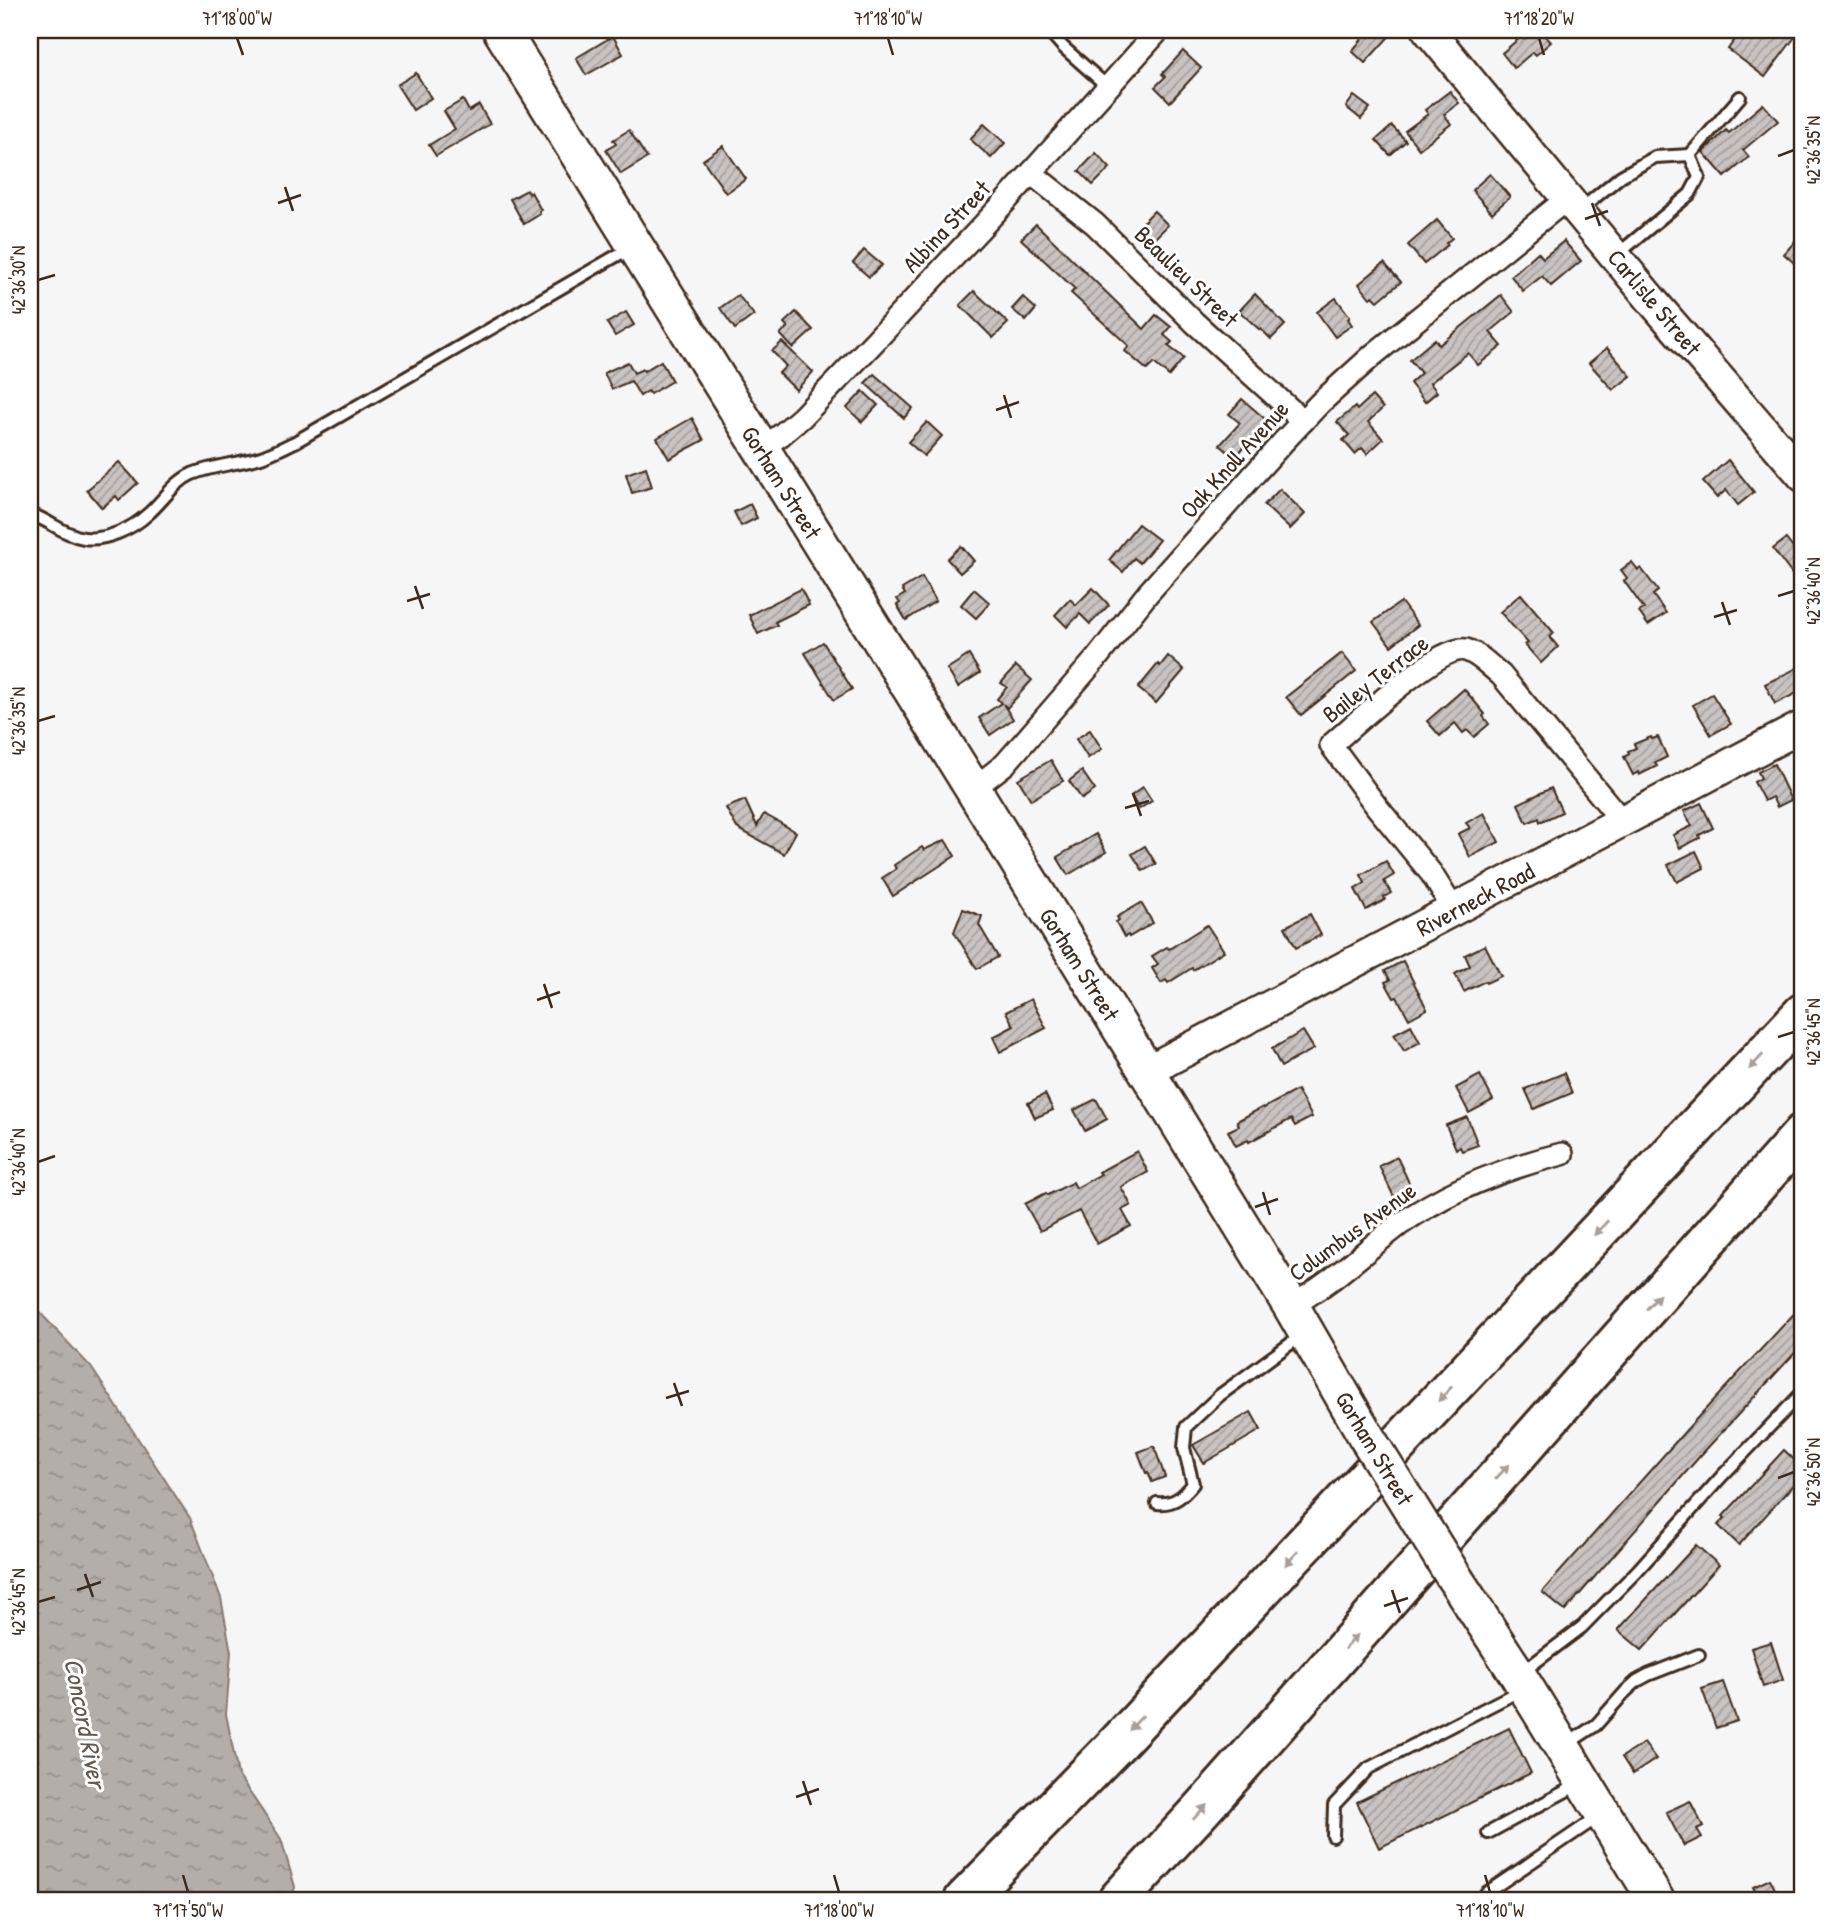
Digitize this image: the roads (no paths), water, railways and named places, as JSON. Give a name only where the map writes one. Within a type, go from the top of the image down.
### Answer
[{"type":"highway","points":[[964,1900],[1121,1740],[1803,1013]]},
{"type":"highway","points":[[1118,1900],[1213,1798],[1803,1133]]},
{"type":"main road","name":"Gorham Street","points":[[501,30],[973,789],[1299,1319],[1366,1436],[1656,1900]]},
{"type":"main road","name":"Carlisle Street","points":[[1428,30],[1803,477]]},
{"type":"main road","name":"Riverneck Road","points":[[1147,1072],[1803,726]]},
{"type":"street","name":"Albina Street","points":[[761,448],[802,417],[1031,173],[1159,30]]},
{"type":"street","name":"Beaulieu Street","points":[[1031,173],[1095,224],[1209,336],[1303,421]]},
{"type":"street","name":"Oak Knoll Avenue","points":[[973,789],[996,772],[1014,753],[1087,670],[1149,593],[1303,421],[1373,355],[1574,205]]},
{"type":"street","name":"Bailey Terrace","points":[[1454,910],[1431,873],[1331,746],[1404,682],[1449,653],[1466,650],[1501,675],[1622,821]]},
{"type":"street","name":"Columbus Avenue","points":[[1299,1319],[1320,1289],[1401,1224],[1459,1191],[1513,1168],[1562,1154]]},
{"type":"lane","points":[[1048,30],[1108,87]]},
{"type":"lane","points":[[1574,205],[1655,157],[1690,155],[1740,97]]},
{"type":"lane","points":[[1616,256],[1690,194],[1699,177],[1690,155]]},
{"type":"lane","points":[[30,514],[74,536],[105,537],[116,533],[148,515],[183,479],[205,470],[259,458],[295,442],[635,245]]},
{"type":"lane","points":[[1157,1503],[1181,1498],[1193,1484],[1184,1448],[1186,1427],[1299,1319]]},
{"type":"lane","points":[[1334,1836],[1334,1805],[1368,1768],[1522,1682],[1637,1571],[1722,1476],[1803,1392]]},
{"type":"lane","points":[[1562,1747],[1595,1725],[1637,1681],[1699,1655]]},
{"type":"lane","points":[[1488,1833],[1583,1782]]},
{"type":"lane","points":[[1486,1893],[1603,1813]]},
{"type":"water","name":"Concord River","points":[[30,1302],[91,1367],[190,1518],[221,1598],[231,1652],[226,1714],[238,1775],[281,1839],[295,1887],[291,1900],[30,1900]]}]
